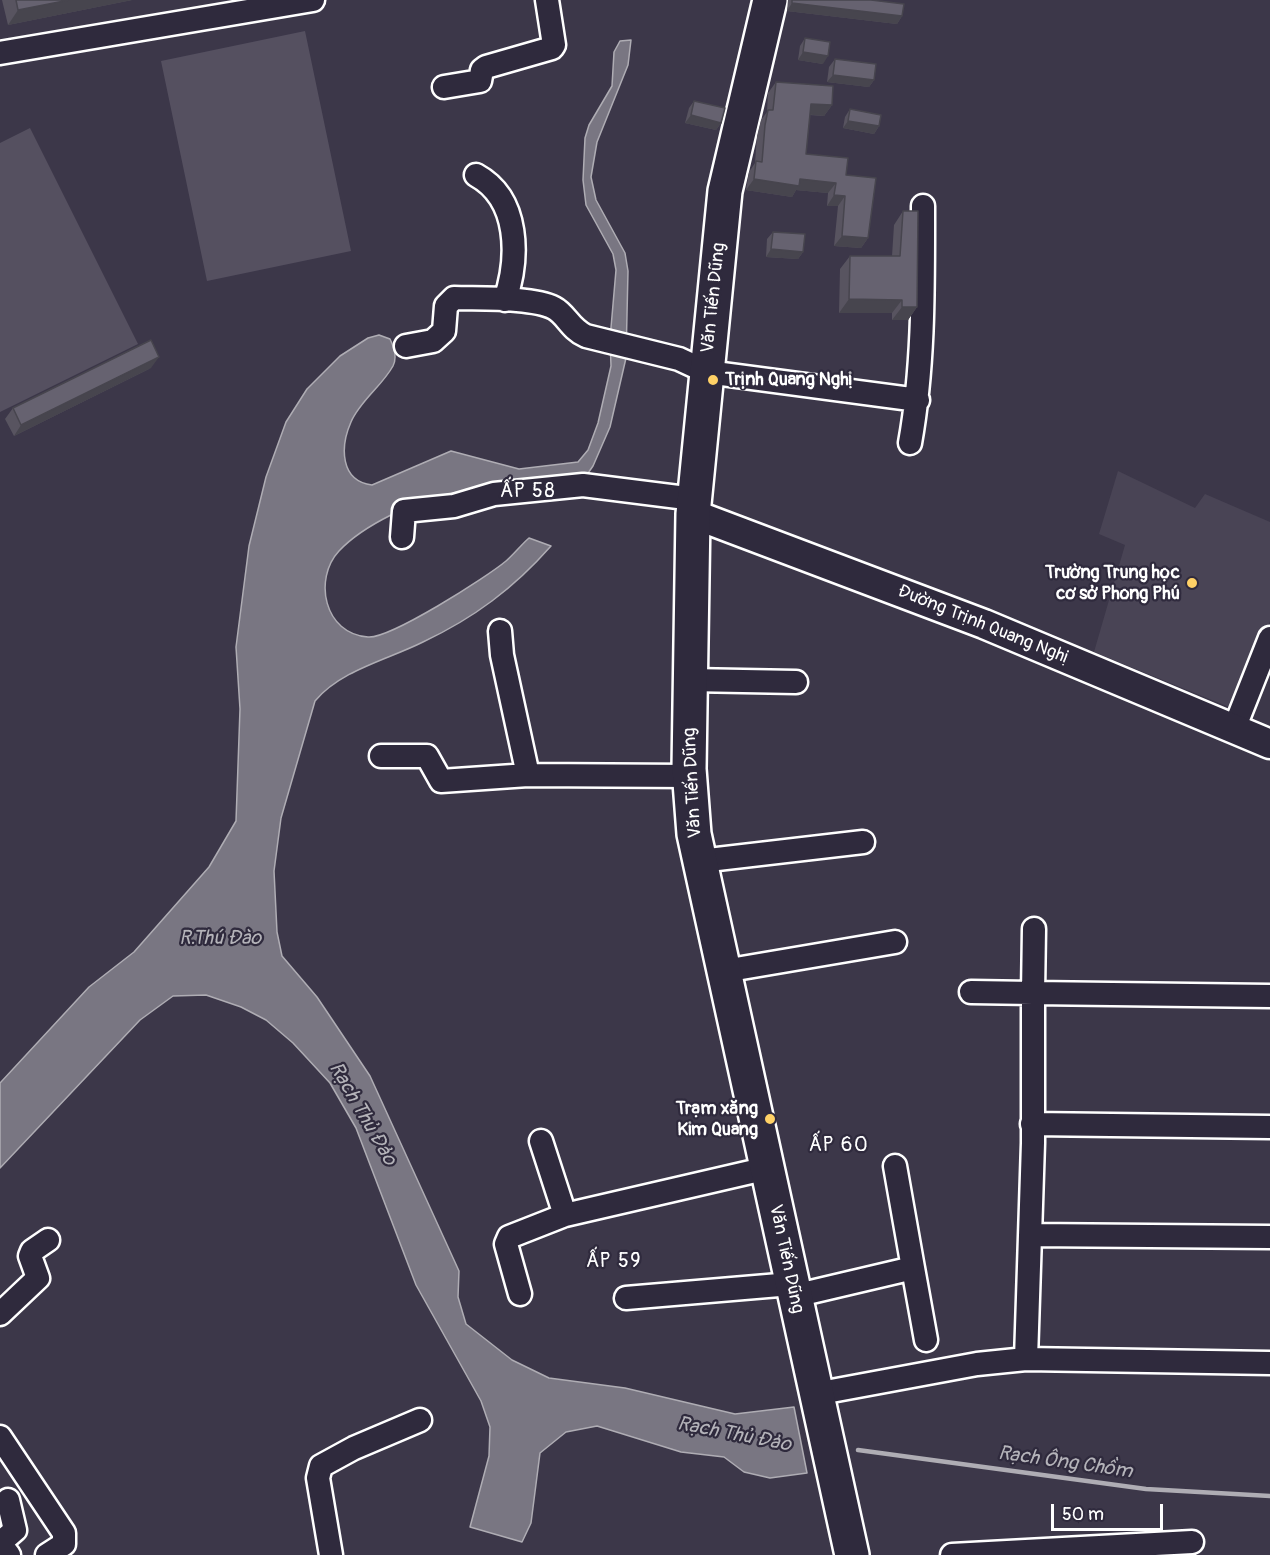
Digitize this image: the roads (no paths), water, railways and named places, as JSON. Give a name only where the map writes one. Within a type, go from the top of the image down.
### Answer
[{"type":"highway","name":"Văn Tiến Dũng","points":[[770,0],[725,191],[693,506],[690,776],[694,834],[852,1555]]},
{"type":"main road","name":"Đường Trịnh Quang Nghị","points":[[693,506],[984,624],[1270,744]]},
{"type":"street","points":[[0,53],[313,0]]},
{"type":"street","points":[[444,87],[480,81],[482,70],[486,67],[552,48],[554,45],[547,0]]},
{"type":"street","points":[[476,175],[497,190],[510,220],[514,251],[505,300]]},
{"type":"street","points":[[910,443],[918,400],[923,304],[923,206]]},
{"type":"street","points":[[406,346],[434,341],[444,332],[446,306],[454,298],[526,301],[555,308],[576,332],[679,360],[707,372],[918,400]]},
{"type":"street","points":[[402,537],[404,511],[454,506],[494,494],[583,485],[693,506]]},
{"type":"street","points":[[500,631],[502,655],[528,775]]},
{"type":"street","points":[[1234,729],[1270,638]]},
{"type":"street","points":[[690,680],[795,682]]},
{"type":"street","points":[[381,756],[427,756],[441,781],[528,775],[690,776]]},
{"type":"street","points":[[700,861],[863,842]]},
{"type":"street","points":[[1026,1359],[1034,929]]},
{"type":"street","points":[[724,971],[895,942]]},
{"type":"street","points":[[972,992],[1270,996]]},
{"type":"street","points":[[1032,1124],[1270,1128]]},
{"type":"street","points":[[541,1141],[565,1215]]},
{"type":"street","points":[[895,1166],[926,1340]]},
{"type":"street","points":[[520,1294],[506,1244],[509,1237],[565,1215],[768,1168]]},
{"type":"street","points":[[1030,1235],[1270,1237]]},
{"type":"street","points":[[0,1314],[36,1282],[38,1273],[30,1256],[32,1251],[48,1240]]},
{"type":"street","points":[[626,1298],[793,1290],[913,1268]]},
{"type":"street","points":[[815,1394],[977,1364],[1026,1359],[1270,1363]]},
{"type":"street","points":[[331,1555],[318,1478],[321,1467],[337,1456],[420,1420]]},
{"type":"street","points":[[0,1438],[64,1533],[64,1545],[47,1555]]},
{"type":"street","points":[[8,1500],[15,1530],[0,1543],[9,1555]]},
{"type":"street","points":[[952,1555],[1192,1542]]},
{"type":"water","name":"R.Thú Đào","points":[[631,40],[628,65],[597,142],[591,177],[596,200],[625,253],[628,271],[626,358],[610,427],[593,466],[586,476],[486,487],[436,497],[377,522],[339,551],[326,576],[327,603],[341,626],[353,634],[368,637],[396,628],[460,593],[506,561],[529,538],[551,546],[508,589],[476,612],[442,633],[351,673],[326,690],[315,701],[281,818],[274,871],[277,932],[282,956],[317,997],[370,1076],[459,1271],[458,1297],[466,1324],[512,1360],[549,1378],[625,1388],[735,1414],[794,1407],[807,1473],[770,1478],[744,1472],[724,1457],[681,1452],[597,1426],[566,1432],[540,1453],[531,1523],[522,1542],[470,1527],[489,1456],[490,1427],[481,1401],[416,1285],[356,1128],[330,1083],[293,1043],[266,1020],[241,1007],[206,995],[173,996],[140,1020],[0,1168],[0,1083],[89,987],[134,952],[209,867],[236,821],[240,709],[236,647],[249,546],[266,477],[286,422],[307,389],[340,356],[368,338],[379,335],[390,339],[395,360],[393,366],[355,414],[345,442],[344,452],[348,470],[361,482],[372,485],[451,451],[519,469],[578,462],[588,450],[598,423],[611,366],[610,339],[616,270],[613,254],[586,205],[583,180],[585,138],[589,125],[612,86],[614,52],[620,41]]},
{"type":"waterway","name":"Rạch Ông Chồm","points":[[858,1450],[1146,1489],[1270,1496]]},
{"type":"place","name":"Trịnh Quang Nghị","points":[[713,380]]},
{"type":"place","name":"Trường Trung học cơ sở Phong Phú","points":[[1192,583]]},
{"type":"place","name":"Trạm xăng Kim Quang","points":[[770,1119]]},
{"type":"district","name":"ẤP 58","points":[[528,492]]},
{"type":"district","name":"ẤP 60","points":[[839,1146]]},
{"type":"district","name":"ẤP 59","points":[[614,1262]]},
{"type":"water label","name":"Rạch Thủ Đảo","points":[[362,1114]]},
{"type":"water label","name":"Rạch Thủ Đảo","points":[[734,1435]]}]
